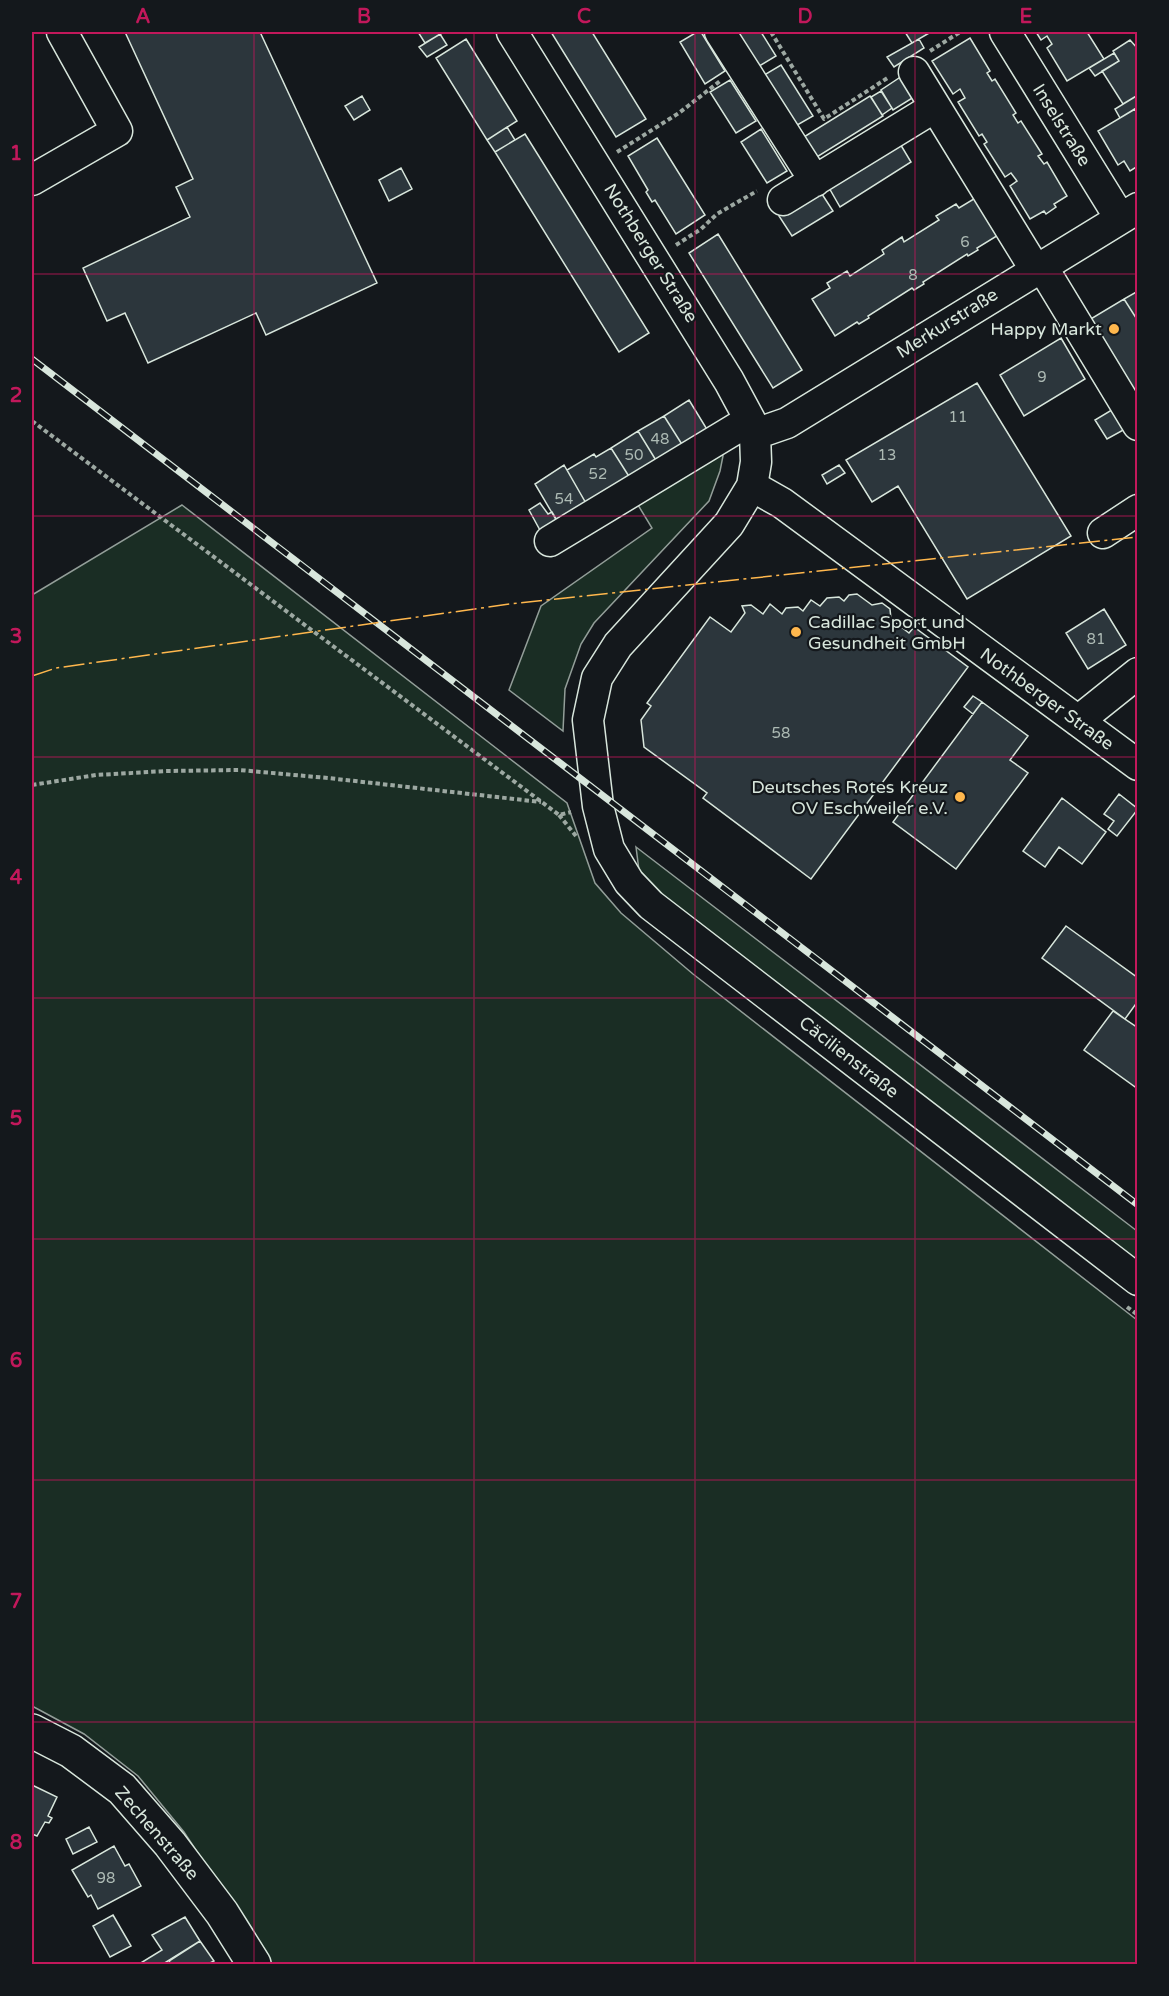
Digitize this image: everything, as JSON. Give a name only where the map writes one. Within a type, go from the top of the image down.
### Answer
[{"type":"main road","name":"Zechenstraße","points":[[32,1731],[71,1751],[122,1789],[170,1844],[222,1914],[254,1965]]},
{"type":"street","points":[[32,180],[117,131],[62,32]]},
{"type":"street","name":"Nothberger Straße","points":[[512,32],[729,381],[753,427],[756,462],[752,486],[729,524],[618,645],[597,678],[588,720],[598,806]]},
{"type":"street","points":[[720,32],[815,182]]},
{"type":"street","name":"Inselstraße","points":[[1005,32],[1129,213]]},
{"type":"street","points":[[910,67],[1137,425]]},
{"type":"street","points":[[783,200],[935,107]]},
{"type":"street","name":"Merkurstraße","points":[[550,541],[753,427],[787,423],[1129,213]]},
{"type":"street","name":"Nothberger Straße","points":[[752,486],[782,503],[1137,765]]},
{"type":"street","points":[[1103,533],[1137,510]]},
{"type":"street","points":[[1078,721],[1137,673]]},
{"type":"street","name":"Cäcilienstraße","points":[[598,806],[609,849],[629,882],[651,905],[1137,1280]]},
{"type":"path","points":[[771,32],[824,119],[910,67],[960,32]]},
{"type":"path","points":[[596,165],[654,130],[709,88],[742,67]]},
{"type":"path","points":[[701,229],[717,214],[763,187],[783,200]]},
{"type":"path","points":[[32,421],[560,815],[598,806]]},
{"type":"path","points":[[32,785],[96,775],[239,770],[542,802]]},
{"type":"green space","points":[[721,447],[723,456],[720,471],[709,501],[594,623],[581,644],[565,689],[563,731],[509,690],[541,606],[652,528],[638,505],[640,500]]},
{"type":"green space","points":[[182,505],[567,803],[595,883],[621,913],[693,974],[1137,1320],[1137,1964],[271,1964],[184,1832],[138,1776],[84,1734],[32,1706],[32,595]]},
{"type":"green space","points":[[636,847],[1137,1231],[1137,1262],[640,878]]},
{"type":"building","points":[[125,32],[260,32],[377,283],[266,335],[256,313],[148,363],[125,313],[107,321],[83,268],[190,217],[176,187],[193,179]]},
{"type":"building","points":[[418,32],[444,32],[425,43]]},
{"type":"building","points":[[551,32],[592,32],[646,119],[616,137]]},
{"type":"building","points":[[701,32],[725,71],[705,84],[680,42]]},
{"type":"building","points":[[733,32],[761,32],[776,56],[756,68]]},
{"type":"building","points":[[905,32],[931,32],[912,43]]},
{"type":"building","points":[[1036,32],[1087,32],[1104,59],[1067,81],[1047,48],[1052,44],[1047,36],[1041,40]]},
{"type":"building","points":[[440,34],[447,45],[427,57],[419,47]]},
{"type":"building","points":[[970,38],[990,71],[987,73],[992,81],[995,79],[1016,113],[1013,115],[1018,123],[1021,121],[1042,154],[1038,156],[1044,164],[1047,162],[1067,196],[1054,204],[1056,207],[1046,214],[1044,211],[1030,219],[1010,186],[1017,181],[1011,173],[1005,177],[984,144],[987,142],[982,134],[979,136],[958,102],[965,98],[960,89],[953,94],[932,61]]},
{"type":"building","points":[[466,39],[517,121],[487,140],[436,58]]},
{"type":"building","points":[[919,39],[924,48],[894,67],[887,57]]},
{"type":"building","points":[[1130,40],[1138,49],[1138,95],[1123,104],[1102,71],[1119,61],[1113,51]]},
{"type":"building","points":[[1114,53],[1119,61],[1095,76],[1089,68]]},
{"type":"building","points":[[781,65],[813,116],[792,128],[761,77]]},
{"type":"building","points":[[902,76],[914,97],[893,110],[881,90]]},
{"type":"building","points":[[730,80],[756,121],[736,133],[710,92]]},
{"type":"building","points":[[881,91],[892,108],[882,115],[871,97]]},
{"type":"building","points":[[1138,95],[1138,107],[1120,118],[1115,109]]},
{"type":"building","points":[[362,96],[370,110],[354,120],[345,106]]},
{"type":"building","points":[[870,96],[883,116],[812,160],[799,140]]},
{"type":"building","points":[[1135,109],[1138,114],[1138,166],[1130,171],[1124,161],[1118,165],[1098,131]]},
{"type":"building","points":[[507,127],[515,140],[495,152],[487,140]]},
{"type":"building","points":[[761,129],[787,171],[767,183],[741,142]]},
{"type":"building","points":[[525,134],[649,333],[619,352],[495,152]]},
{"type":"building","points":[[657,138],[705,215],[676,234],[655,200],[652,202],[646,192],[648,190],[628,156]]},
{"type":"building","points":[[899,142],[911,162],[840,207],[828,186]]},
{"type":"building","points":[[401,168],[412,189],[389,201],[379,180]]},
{"type":"building","points":[[820,191],[833,211],[792,236],[779,216]]},
{"type":"building","points":[[977,197],[1000,234],[977,248],[978,250],[968,256],[967,254],[923,282],[924,284],[914,290],[912,288],[868,316],[869,318],[859,324],[857,322],[835,336],[812,299],[830,288],[827,283],[847,271],[850,276],[884,254],[882,250],[902,237],[904,242],[939,220],[936,216],[956,204],[959,208]]},
{"type":"building","points":[[718,234],[802,370],[773,388],[689,253]]},
{"type":"building","points":[[1138,291],[1138,321],[1124,299]]},
{"type":"building","points":[[1124,299],[1138,321],[1138,400],[1089,320]]},
{"type":"building","points":[[1061,338],[1085,379],[1024,416],[1000,375]]},
{"type":"building","points":[[977,383],[1071,536],[967,599],[898,486],[872,502],[846,460]]},
{"type":"building","points":[[689,400],[708,431],[683,446],[664,416]]},
{"type":"building","points":[[1115,408],[1127,428],[1107,439],[1095,420]]},
{"type":"building","points":[[664,416],[683,446],[657,462],[638,431]]},
{"type":"building","points":[[638,431],[657,462],[630,478],[611,448]]},
{"type":"building","points":[[611,448],[630,478],[587,505],[567,470],[594,454],[596,457]]},
{"type":"building","points":[[564,465],[587,505],[558,523],[535,484]]},
{"type":"building","points":[[839,465],[845,473],[827,484],[822,475]]},
{"type":"building","points":[[540,503],[548,514],[552,512],[558,522],[541,532],[529,510]]},
{"type":"building","points":[[857,594],[872,605],[882,603],[890,609],[891,619],[909,633],[914,627],[968,667],[811,879],[703,798],[707,793],[644,747],[641,720],[651,706],[647,703],[710,617],[731,632],[745,613],[742,606],[751,605],[763,614],[770,604],[782,614],[786,608],[798,607],[803,611],[811,600],[820,606],[827,598],[839,597],[844,601],[849,595]]},
{"type":"building","points":[[1104,609],[1126,645],[1088,669],[1066,633]]},
{"type":"building","points":[[973,696],[982,702],[973,714],[964,707]]},
{"type":"building","name":"Deutsches Rotes Kreuz OV Eschweiler e.V.","points":[[982,702],[1028,736],[1010,760],[1028,773],[956,869],[893,822]]},
{"type":"building","points":[[1119,794],[1138,809],[1117,836],[1108,829],[1114,821],[1104,814]]},
{"type":"building","points":[[1062,798],[1106,832],[1082,864],[1059,847],[1045,867],[1023,851]]},
{"type":"building","points":[[1066,926],[1138,978],[1138,1001],[1125,1019],[1042,958]]},
{"type":"building","points":[[1113,1011],[1138,1028],[1138,1089],[1084,1050]]},
{"type":"building","points":[[32,1785],[57,1797],[48,1816],[52,1818],[49,1823],[45,1822],[37,1836],[32,1834]]},
{"type":"building","points":[[89,1827],[97,1842],[73,1854],[66,1839]]},
{"type":"building","points":[[114,1846],[125,1866],[129,1864],[141,1886],[98,1909],[91,1895],[88,1897],[72,1870]]},
{"type":"building","points":[[113,1915],[131,1946],[110,1957],[93,1926]]},
{"type":"building","points":[[185,1917],[200,1941],[163,1964],[139,1964],[162,1950],[152,1935]]},
{"type":"building","points":[[200,1941],[214,1961],[208,1964],[171,1964],[169,1961]]},
{"type":"railway","points":[[32,359],[1138,1205]]},
{"type":"power","points":[[32,676],[56,668],[510,604],[1138,537]]},
{"type":"place","name":"Happy Markt","points":[[1114,329]]},
{"type":"place","name":"Cadillac Sport und Gesundheit GmbH","points":[[796,632]]},
{"type":"place","name":"Deutsches Rotes Kreuz OV Eschweiler e.V.","points":[[960,797]]}]
